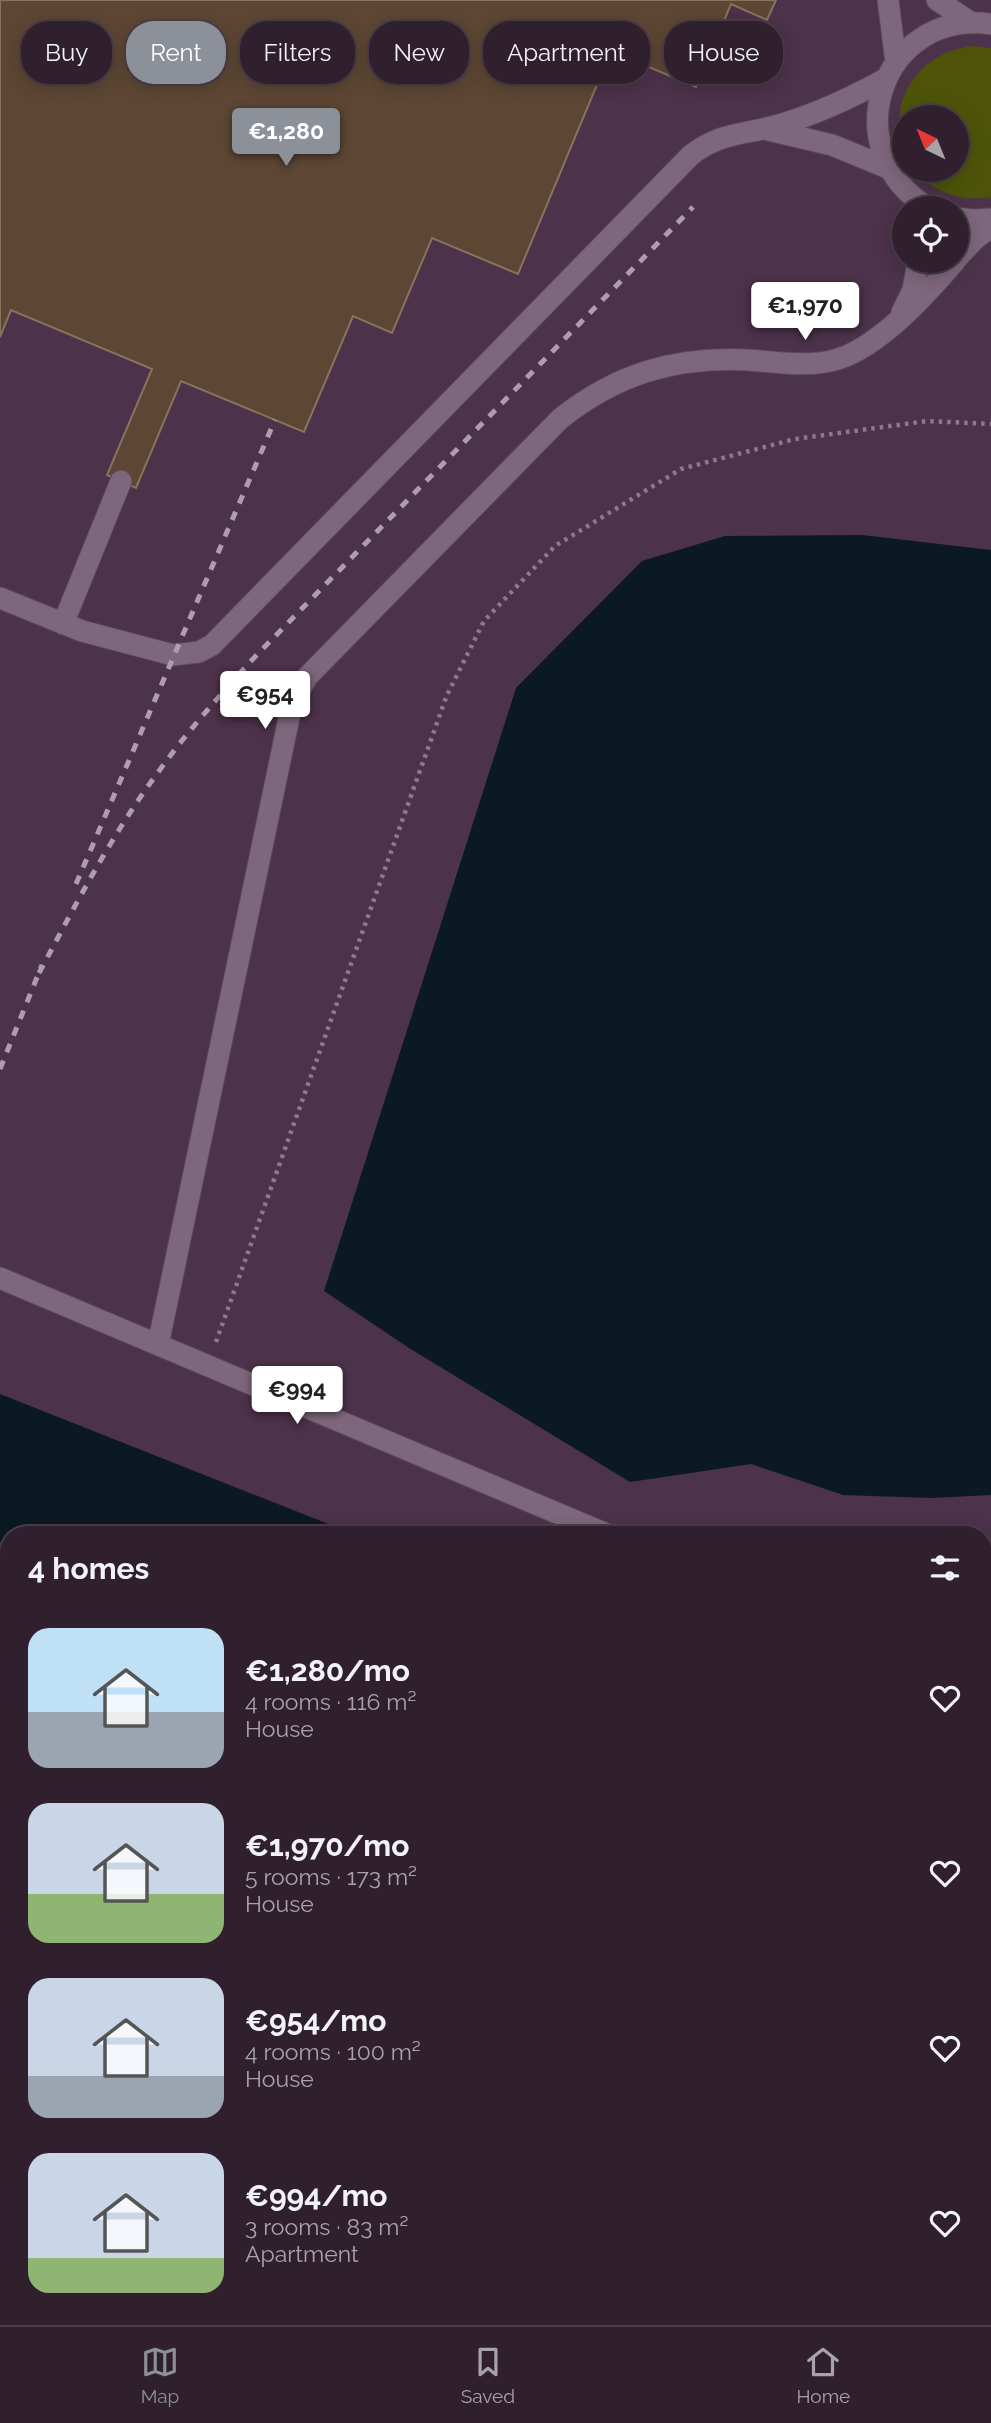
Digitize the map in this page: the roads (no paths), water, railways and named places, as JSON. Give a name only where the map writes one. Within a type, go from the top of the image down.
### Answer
[{"type":"street","points":[[888,0],[891,71]]},
{"type":"street","points":[[937,0],[981,23]]},
{"type":"street","points":[[914,196],[902,187],[888,168],[880,146],[877,123],[879,100],[891,71],[910,46],[928,34],[948,26],[981,23]]},
{"type":"street","points":[[0,598],[98,636],[173,655],[199,652],[212,645],[681,163],[700,147],[721,136],[762,130],[819,112],[891,71]]},
{"type":"street","points":[[762,130],[845,149],[888,168]]},
{"type":"street","points":[[902,187],[905,196]]},
{"type":"street","points":[[969,218],[991,219]]},
{"type":"street","points":[[969,245],[991,227]]},
{"type":"street","points":[[899,318],[913,290],[916,273]]},
{"type":"street","points":[[158,1345],[290,713],[307,677],[560,419],[598,391],[642,372],[688,361],[721,358],[816,363],[840,359],[877,338],[945,273]]},
{"type":"street","points":[[63,624],[121,481]]},
{"type":"street","points":[[0,1278],[588,1526]]},
{"type":"water","points":[[862,535],[991,550],[991,1495],[931,1498],[843,1495],[751,1464],[630,1482],[409,1348],[324,1291],[516,688],[642,561],[725,536]]},
{"type":"water","points":[[0,1394],[333,1526],[0,1526]]},
{"type":"railway","points":[[39,973],[126,819],[169,757],[202,716],[248,664],[693,207]]},
{"type":"railway","points":[[76,884],[275,420]]},
{"type":"railway","points":[[0,1069],[42,965]]}]
